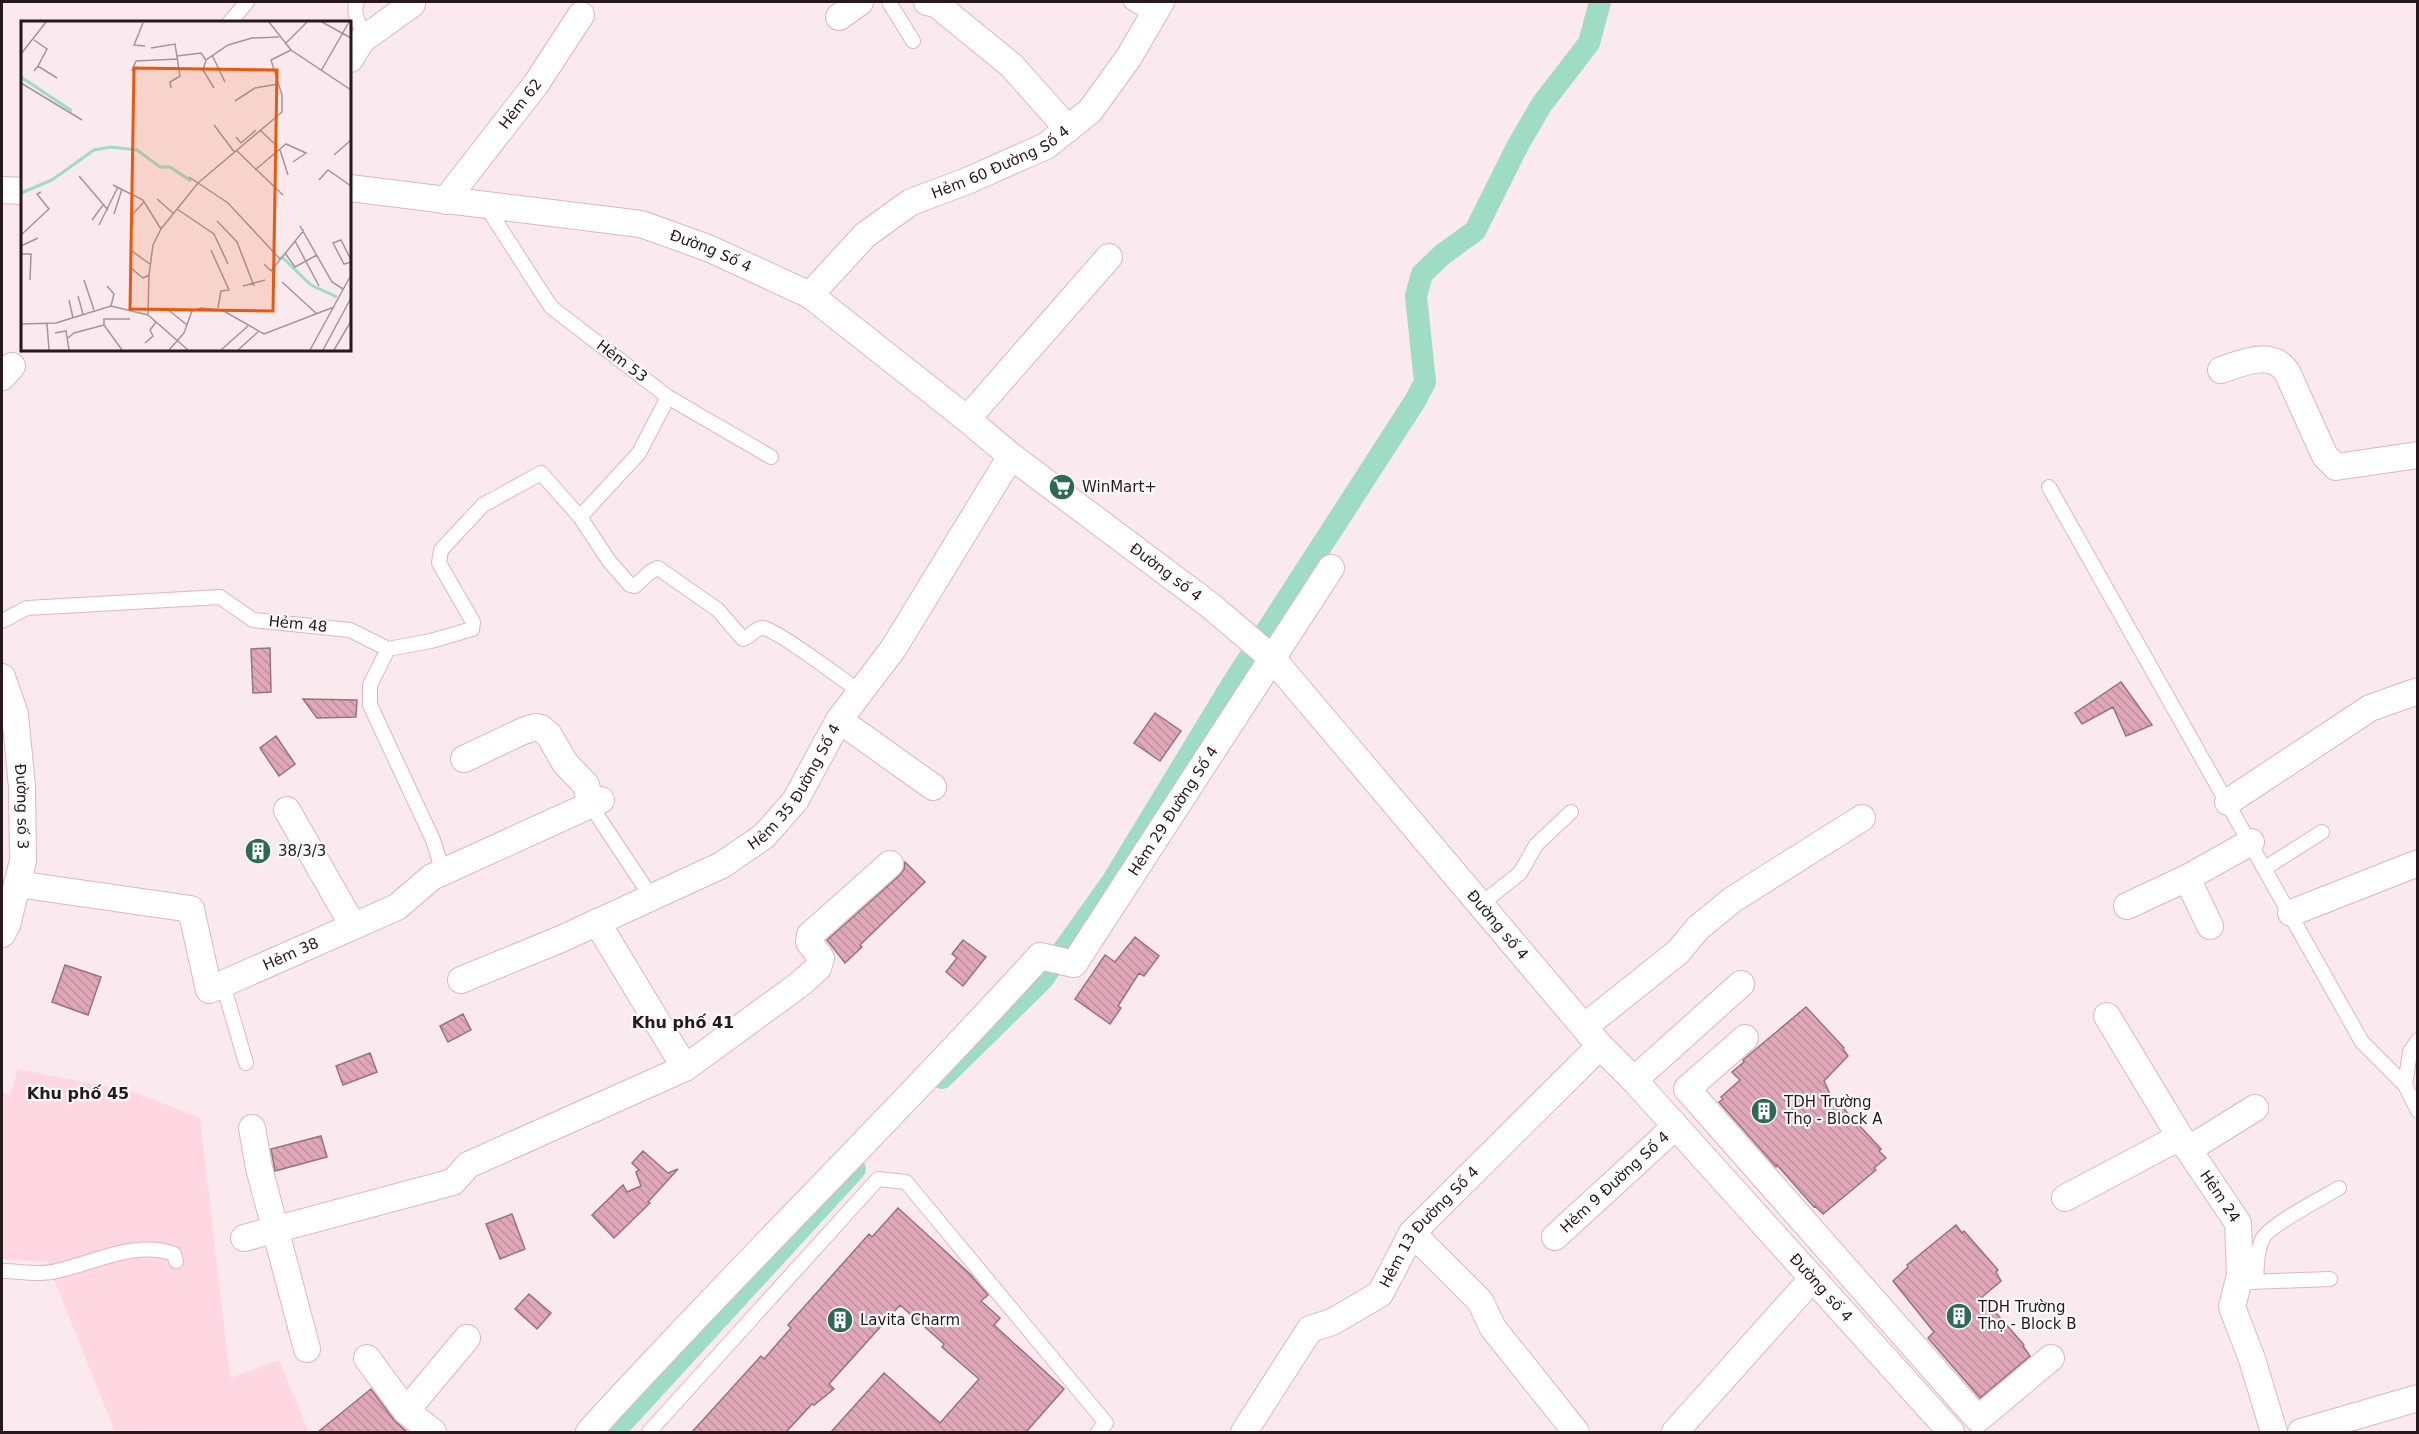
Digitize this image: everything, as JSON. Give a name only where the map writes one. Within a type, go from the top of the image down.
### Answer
[{"type":"street","points":[[840,17],[860,2]]},
{"type":"street","points":[[927,2],[936,4],[1011,65],[1068,129]]},
{"type":"street","points":[[351,57],[362,40],[412,4]]},
{"type":"street","name":"Hẻm 62","points":[[445,201],[536,84],[586,8]]},
{"type":"street","name":"Hẻm 60 Đường Số 4","points":[[810,295],[865,235],[910,202],[967,181],[1046,146],[1090,111],[1129,57],[1157,9]]},
{"type":"street","name":"Đường Số 4","points":[[351,188],[641,224],[708,248],[810,295],[1011,456]]},
{"type":"street","points":[[2,190],[21,191]]},
{"type":"street","points":[[967,419],[1109,257]]},
{"type":"street","points":[[2221,370],[2253,359],[2282,365],[2325,456],[2336,467],[2418,455]]},
{"type":"street","name":"Đường số 4","points":[[1011,456],[1211,606],[1272,658],[1592,1037],[1634,1080],[1951,1432]]},
{"type":"street","name":"Hẻm 35 Đường Số 4","points":[[461,980],[652,898],[722,865],[764,836],[795,801],[839,720],[893,649],[1011,456]]},
{"type":"street","name":"Hẻm 29 Đường Số 4","points":[[589,1432],[663,1351],[975,1028],[1040,956],[1074,963],[1331,568]]},
{"type":"street","name":"Đường số 3","points":[[2,677],[15,714],[22,787],[23,861],[7,925],[2,934]]},
{"type":"street","points":[[2228,802],[2370,708],[2418,691]]},
{"type":"street","points":[[839,720],[933,787]]},
{"type":"street","points":[[464,759],[523,731],[536,727],[542,728],[549,735],[565,763],[586,785],[596,803]]},
{"type":"street","name":"Hẻm 38","points":[[223,984],[397,907],[432,877],[596,803]]},
{"type":"street","points":[[287,810],[353,926]]},
{"type":"street","name":"Hẻm 13 Đường Số 4","points":[[1244,1432],[1310,1329],[1332,1322],[1380,1294],[1412,1233],[1592,1037],[1678,952],[1698,928],[1732,900],[1862,818]]},
{"type":"street","points":[[2127,906],[2187,878],[2251,842]]},
{"type":"street","points":[[2291,913],[2418,863]]},
{"type":"street","points":[[244,1239],[453,1182],[468,1165],[685,1068],[800,984],[818,968],[821,958],[809,942],[810,935],[890,864]]},
{"type":"street","points":[[2187,878],[2210,926]]},
{"type":"street","points":[[17,884],[191,909],[209,990],[223,984]]},
{"type":"street","points":[[597,922],[685,1068]]},
{"type":"street","points":[[1634,1080],[1742,984]]},
{"type":"street","name":"Hẻm 24","points":[[2107,1016],[2184,1143],[2238,1222],[2240,1275],[2247,1282],[2232,1307],[2252,1359],[2274,1432]]},
{"type":"street","points":[[1745,1038],[1687,1089],[1978,1419],[2051,1358]]},
{"type":"street","points":[[2065,1198],[2255,1108]]},
{"type":"street","name":"Hẻm 9 Đường Số 4","points":[[1555,1237],[1675,1127]]},
{"type":"street","points":[[252,1128],[256,1158],[307,1349]]},
{"type":"street","points":[[1412,1233],[1480,1301],[1493,1328],[1576,1432]]},
{"type":"street","points":[[1675,1432],[1812,1278]]},
{"type":"street","points":[[406,1411],[467,1338]]},
{"type":"street","points":[[367,1358],[406,1411],[434,1432]]},
{"type":"street","points":[[1909,1385],[1927,1363]]},
{"type":"street","points":[[2301,1432],[2418,1398]]},
{"type":"lane","points":[[231,21],[247,2]]},
{"type":"lane","points":[[357,2],[354,10],[357,20],[361,29],[369,36]]},
{"type":"lane","points":[[889,2],[913,41]]},
{"type":"lane","points":[[1131,2],[1157,9]]},
{"type":"lane","name":"Hẻm 53","points":[[486,206],[551,307],[668,397],[771,456]]},
{"type":"lane","points":[[580,518],[639,453],[668,397]]},
{"type":"lane","points":[[443,872],[434,840],[370,705],[370,685],[388,649],[431,641],[472,629],[473,622],[439,563],[441,550],[483,505],[542,473],[580,518],[609,561],[630,585],[635,586],[658,568],[718,610],[743,639],[757,630],[765,629],[785,639],[860,692]]},
{"type":"lane","points":[[2049,487],[2362,1042],[2405,1085],[2418,1111]]},
{"type":"lane","name":"Hẻm 48","points":[[2,621],[27,608],[220,597],[253,620],[350,630],[388,649]]},
{"type":"lane","points":[[596,803],[652,898]]},
{"type":"lane","points":[[1481,904],[1520,873],[1536,845],[1571,812]]},
{"type":"lane","points":[[2265,868],[2322,832]]},
{"type":"lane","points":[[223,984],[246,1064]]},
{"type":"lane","points":[[2405,1085],[2410,1052],[2418,1040]]},
{"type":"lane","points":[[650,1432],[878,1179],[906,1182],[1106,1424],[1098,1432]]},
{"type":"lane","points":[[2330,1279],[2247,1282],[2262,1238],[2272,1228],[2339,1188]]},
{"type":"lane","points":[[2,1271],[51,1272],[117,1253],[140,1251],[163,1250],[174,1254],[176,1261]]},
{"type":"shaded area","points":[[18,1069],[134,1092],[200,1118],[230,1378],[279,1360],[308,1430],[304,1432],[115,1432],[47,1262],[2,1259],[2,1092],[10,1095]]},
{"type":"building","points":[[270,648],[271,692],[253,693],[251,649]]},
{"type":"building","points":[[2121,682],[2152,725],[2126,736],[2113,707],[2082,724],[2075,713]]},
{"type":"building","points":[[303,699],[357,700],[356,717],[317,718]]},
{"type":"building","points":[[1155,713],[1181,731],[1160,761],[1134,743]]},
{"type":"building","points":[[276,736],[295,764],[279,776],[260,748]]},
{"type":"building","points":[[905,862],[925,882],[860,945],[862,947],[845,963],[827,940],[900,875]]},
{"type":"building","points":[[1135,937],[1159,956],[1144,976],[1139,973],[1118,1006],[1121,1008],[1110,1024],[1075,999],[1105,955],[1115,962]]},
{"type":"building","points":[[963,940],[986,957],[963,986],[946,972],[957,958],[952,954]]},
{"type":"building","points":[[65,965],[101,977],[88,1015],[52,1002]]},
{"type":"building","name":"TDH Trường Thọ - Block A","points":[[1806,1007],[1844,1048],[1848,1056],[1824,1081],[1830,1094],[1881,1149],[1879,1151],[1886,1158],[1874,1168],[1876,1170],[1823,1214],[1777,1165],[1776,1167],[1719,1102],[1723,1099],[1721,1097],[1740,1080],[1732,1072]]},
{"type":"building","points":[[463,1014],[471,1030],[448,1042],[440,1026]]},
{"type":"building","points":[[370,1053],[377,1072],[343,1085],[336,1066]]},
{"type":"building","points":[[321,1136],[327,1157],[275,1171],[271,1149]]},
{"type":"building","points":[[643,1151],[668,1173],[678,1169],[648,1202],[650,1203],[614,1238],[592,1215],[623,1185],[627,1192],[641,1186],[636,1172],[639,1170],[632,1163]]},
{"type":"building","name":"Lavita Charm","points":[[898,1208],[970,1274],[988,1295],[981,1301],[1000,1318],[994,1325],[1064,1389],[1026,1432],[831,1432],[884,1373],[940,1423],[979,1379],[942,1347],[944,1344],[900,1305],[829,1384],[834,1389],[814,1405],[812,1404],[786,1432],[692,1432],[761,1356],[764,1359],[791,1328],[788,1325],[869,1234],[872,1237]]},
{"type":"building","points":[[512,1214],[525,1249],[500,1259],[486,1224]]},
{"type":"building","name":"TDH Trường Thọ - Block B","points":[[1956,1225],[1998,1270],[1996,1272],[2001,1281],[1982,1297],[2024,1345],[2030,1356],[1980,1398],[1928,1338],[1934,1332],[1893,1281],[1908,1267],[1907,1265]]},
{"type":"building","points":[[529,1294],[551,1313],[537,1329],[515,1309]]},
{"type":"building","points":[[371,1389],[394,1420],[407,1432],[318,1432]]},
{"type":"waterway","points":[[942,1078],[1042,980],[1112,882],[1231,686],[1415,401],[1425,382],[1416,296],[1422,274],[1443,254],[1475,231],[1518,145],[1542,104],[1589,43],[1600,2]]},
{"type":"waterway","points":[[614,1432],[855,1169]]},
{"type":"place","name":"WinMart+","points":[[1062,487]]},
{"type":"place","name":"38/3/3","points":[[258,851]]},
{"type":"place","name":"TDH Trường Thọ - Block A","points":[[1764,1111]]},
{"type":"place","name":"TDH Trường Thọ - Block B","points":[[1959,1316]]},
{"type":"place","name":"Lavita Charm","points":[[840,1320]]},
{"type":"district","name":"Khu phố 41","points":[[683,1022]]},
{"type":"district","name":"Khu phố 45","points":[[78,1093]]}]
